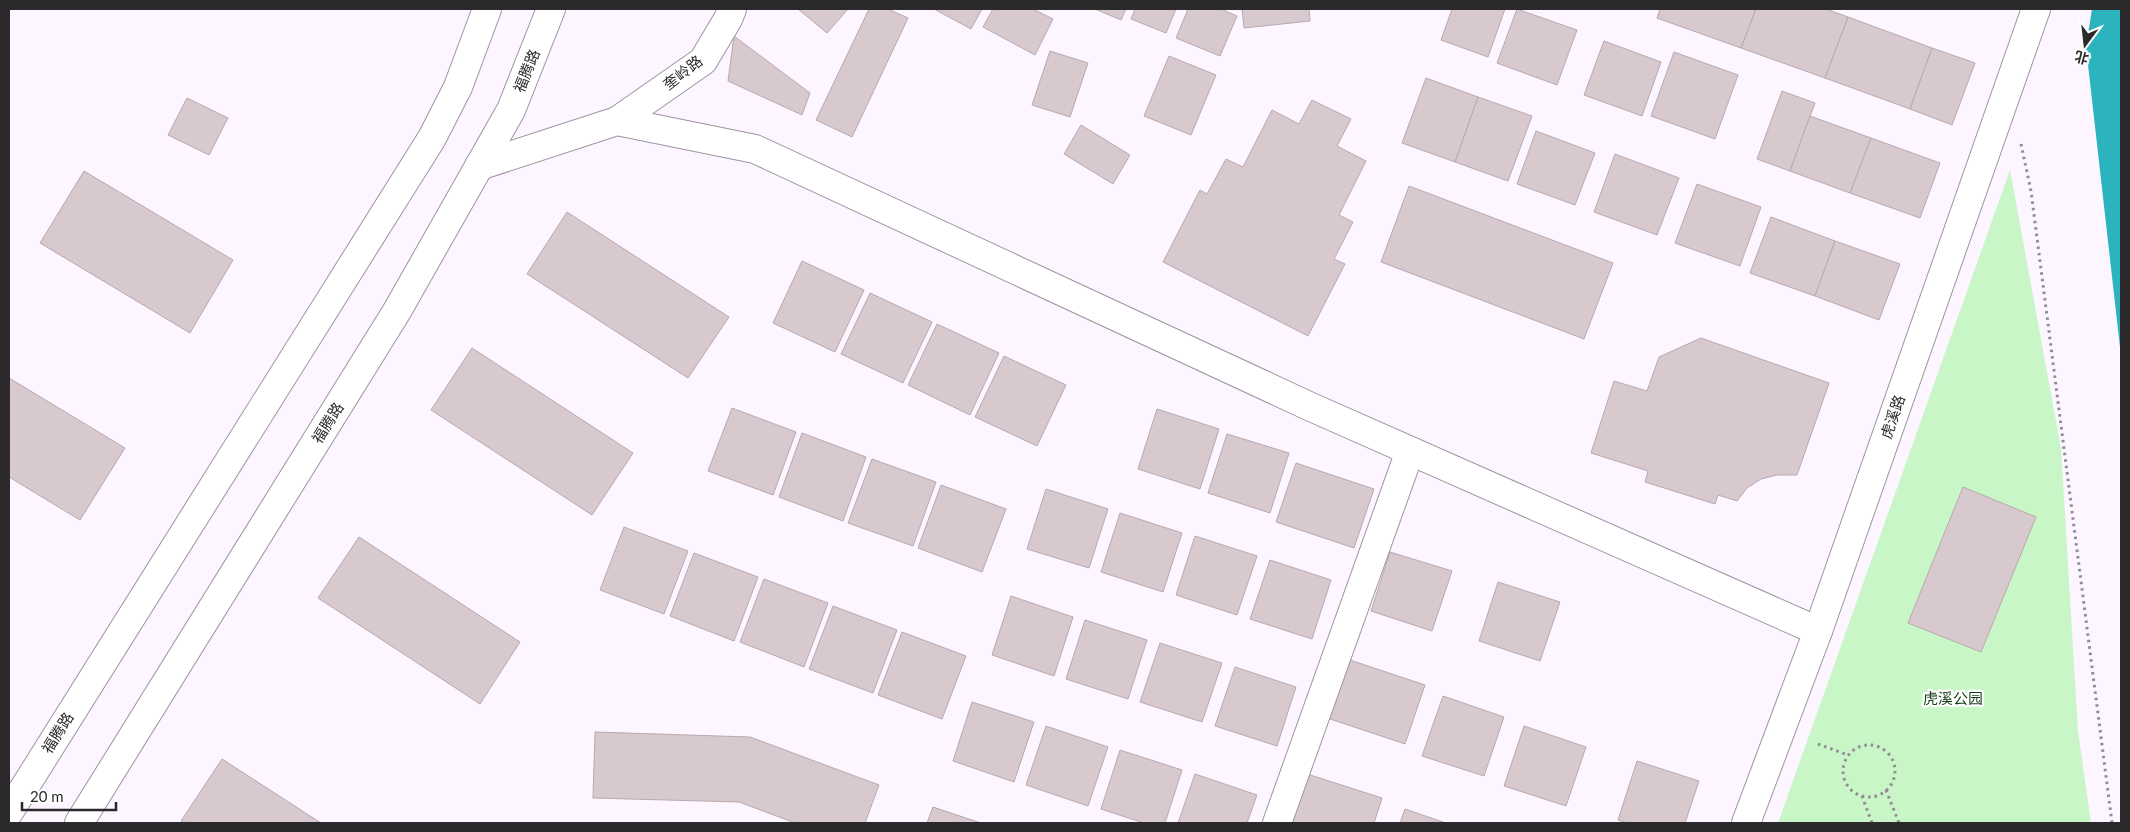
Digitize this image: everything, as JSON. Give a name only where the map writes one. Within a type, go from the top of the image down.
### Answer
[{"type":"street","name":"福腾路","points":[[9,812],[432,138],[458,87],[487,9]]},
{"type":"street","name":"福腾路","points":[[79,823],[397,311],[511,110],[551,9]]},
{"type":"street","name":"奎岭路","points":[[617,121],[703,61],[732,9]]},
{"type":"street","name":"虎溪路","points":[[1746,823],[1818,630],[2036,9]]},
{"type":"street","points":[[479,166],[617,121],[755,149],[1410,451],[1818,630]]},
{"type":"street","points":[[1277,823],[1410,451]]},
{"type":"path","points":[[2019,136],[2031,191],[2112,823]]},
{"type":"path","points":[[1818,744],[1848,755]]},
{"type":"path","points":[[1870,745],[1886,751],[1894,766],[1892,783],[1886,790],[1870,796],[1862,796],[1848,787],[1844,779],[1844,763],[1848,755],[1862,746],[1870,745]]},
{"type":"path","points":[[1886,790],[1899,823]]},
{"type":"path","points":[[1862,796],[1872,823]]},
{"type":"green space","name":"虎溪公园","points":[[2010,170],[2061,448],[2078,731],[2091,823],[1778,823]]},
{"type":"water","points":[[2092,9],[2121,9],[2121,356],[2086,47]]},
{"type":"building","points":[[798,9],[848,9],[827,33]]},
{"type":"building","points":[[869,9],[888,9],[908,18],[852,137],[816,120]]},
{"type":"building","points":[[934,9],[982,9],[971,29]]},
{"type":"building","points":[[993,9],[1033,9],[1053,19],[1035,55],[983,27]]},
{"type":"building","points":[[1095,9],[1126,9],[1121,20]]},
{"type":"building","points":[[1135,9],[1176,9],[1166,33],[1131,19]]},
{"type":"building","points":[[1188,9],[1221,9],[1237,16],[1220,56],[1176,38]]},
{"type":"building","points":[[1242,9],[1309,9],[1310,21],[1244,28]]},
{"type":"building","points":[[1452,9],[1505,9],[1488,57],[1441,40]]},
{"type":"building","points":[[1517,9],[1577,30],[1557,85],[1497,63]]},
{"type":"building","points":[[1660,9],[1756,9],[1741,48],[1657,18]]},
{"type":"building","points":[[1756,9],[1826,9],[1848,17],[1825,78],[1741,48]]},
{"type":"building","points":[[1848,17],[1932,48],[1910,109],[1825,78]]},
{"type":"building","points":[[734,36],[810,93],[802,115],[728,81]]},
{"type":"building","points":[[1604,41],[1661,62],[1642,116],[1584,95]]},
{"type":"building","points":[[1932,48],[1975,63],[1952,125],[1910,109]]},
{"type":"building","points":[[1050,51],[1088,63],[1070,117],[1032,105]]},
{"type":"building","points":[[1674,52],[1738,75],[1715,139],[1651,116]]},
{"type":"building","points":[[1169,56],[1216,75],[1191,135],[1144,116]]},
{"type":"building","points":[[1426,78],[1478,97],[1455,162],[1402,143]]},
{"type":"building","points":[[1782,91],[1815,103],[1790,171],[1757,159]]},
{"type":"building","points":[[1478,97],[1532,116],[1508,181],[1455,162]]},
{"type":"building","points":[[187,98],[228,118],[209,155],[168,135]]},
{"type":"building","points":[[1312,100],[1351,119],[1337,146],[1366,161],[1339,215],[1353,222],[1334,259],[1345,264],[1308,336],[1163,262],[1200,190],[1207,194],[1226,159],[1243,167],[1272,110],[1299,124]]},
{"type":"building","points":[[1810,116],[1871,138],[1850,193],[1790,171]]},
{"type":"building","points":[[1081,125],[1130,155],[1113,184],[1064,154]]},
{"type":"building","points":[[1536,131],[1595,153],[1575,205],[1517,184]]},
{"type":"building","points":[[1871,138],[1940,163],[1920,218],[1850,193]]},
{"type":"building","points":[[1615,154],[1679,178],[1657,235],[1594,212]]},
{"type":"building","points":[[84,171],[233,260],[190,333],[40,243]]},
{"type":"building","points":[[1697,184],[1761,207],[1740,266],[1675,243]]},
{"type":"building","points":[[1409,186],[1613,263],[1584,339],[1381,262]]},
{"type":"building","points":[[567,212],[729,317],[688,378],[527,274]]},
{"type":"building","points":[[1771,217],[1835,241],[1815,296],[1750,273]]},
{"type":"building","points":[[1835,241],[1900,264],[1879,320],[1815,296]]},
{"type":"building","points":[[802,261],[864,290],[835,352],[773,323]]},
{"type":"building","points":[[870,293],[932,322],[903,383],[841,354]]},
{"type":"building","points":[[937,324],[999,353],[970,415],[908,385]]},
{"type":"building","points":[[1701,338],[1829,383],[1797,475],[1777,475],[1761,479],[1747,488],[1737,501],[1718,495],[1715,504],[1645,482],[1648,471],[1591,453],[1614,381],[1647,391],[1659,357]]},
{"type":"building","points":[[472,348],[633,453],[592,515],[431,410]]},
{"type":"building","points":[[1004,356],[1066,385],[1037,446],[975,417]]},
{"type":"building","points":[[9,378],[125,448],[80,520],[9,477]]},
{"type":"building","points":[[732,408],[796,432],[773,495],[708,471]]},
{"type":"building","points":[[1157,409],[1219,429],[1200,489],[1138,469]]},
{"type":"building","points":[[802,433],[866,457],[843,521],[779,497]]},
{"type":"building","points":[[1227,434],[1289,453],[1270,513],[1208,493]]},
{"type":"building","points":[[872,459],[936,482],[913,546],[848,523]]},
{"type":"building","points":[[1296,463],[1374,489],[1354,548],[1276,522]]},
{"type":"building","points":[[941,485],[1006,509],[982,572],[918,548]]},
{"type":"building","points":[[1963,487],[2036,517],[1981,652],[1908,623]]},
{"type":"building","points":[[1046,489],[1108,509],[1089,568],[1027,549]]},
{"type":"building","points":[[1120,513],[1182,533],[1163,592],[1101,572]]},
{"type":"building","points":[[624,527],[688,551],[664,614],[600,590]]},
{"type":"building","points":[[1195,536],[1257,556],[1237,615],[1176,595]]},
{"type":"building","points":[[359,537],[520,642],[480,704],[318,598]]},
{"type":"building","points":[[1390,552],[1452,571],[1432,631],[1371,611]]},
{"type":"building","points":[[694,553],[758,577],[734,641],[670,616]]},
{"type":"building","points":[[1270,560],[1331,580],[1312,639],[1250,619]]},
{"type":"building","points":[[764,579],[828,603],[804,667],[740,642]]},
{"type":"building","points":[[1498,582],[1560,602],[1540,661],[1479,641]]},
{"type":"building","points":[[1011,596],[1073,617],[1054,676],[992,655]]},
{"type":"building","points":[[833,606],[897,630],[873,693],[809,669]]},
{"type":"building","points":[[1085,620],[1147,640],[1128,699],[1066,679]]},
{"type":"building","points":[[902,632],[966,656],[942,719],[878,695]]},
{"type":"building","points":[[1160,643],[1222,663],[1202,722],[1140,702]]},
{"type":"building","points":[[1347,659],[1425,685],[1405,744],[1327,718]]},
{"type":"building","points":[[1235,667],[1296,687],[1277,746],[1215,726]]},
{"type":"building","points":[[1443,696],[1504,717],[1484,776],[1422,756]]},
{"type":"building","points":[[972,702],[1034,722],[1014,782],[953,761]]},
{"type":"building","points":[[1046,726],[1108,747],[1088,806],[1026,785]]},
{"type":"building","points":[[1524,726],[1586,747],[1566,806],[1504,786]]},
{"type":"building","points":[[595,732],[750,737],[879,785],[865,823],[795,823],[739,802],[593,798]]},
{"type":"building","points":[[1120,750],[1182,770],[1165,823],[1144,823],[1101,809]]},
{"type":"building","points":[[222,759],[321,823],[185,823],[181,821]]},
{"type":"building","points":[[1637,761],[1699,781],[1685,823],[1627,823],[1618,820]]},
{"type":"building","points":[[1304,773],[1382,798],[1374,823],[1287,823]]},
{"type":"building","points":[[1195,774],[1257,795],[1247,823],[1178,823]]},
{"type":"building","points":[[933,807],[981,823],[927,823]]},
{"type":"building","points":[[1405,809],[1446,823],[1400,823]]}]
